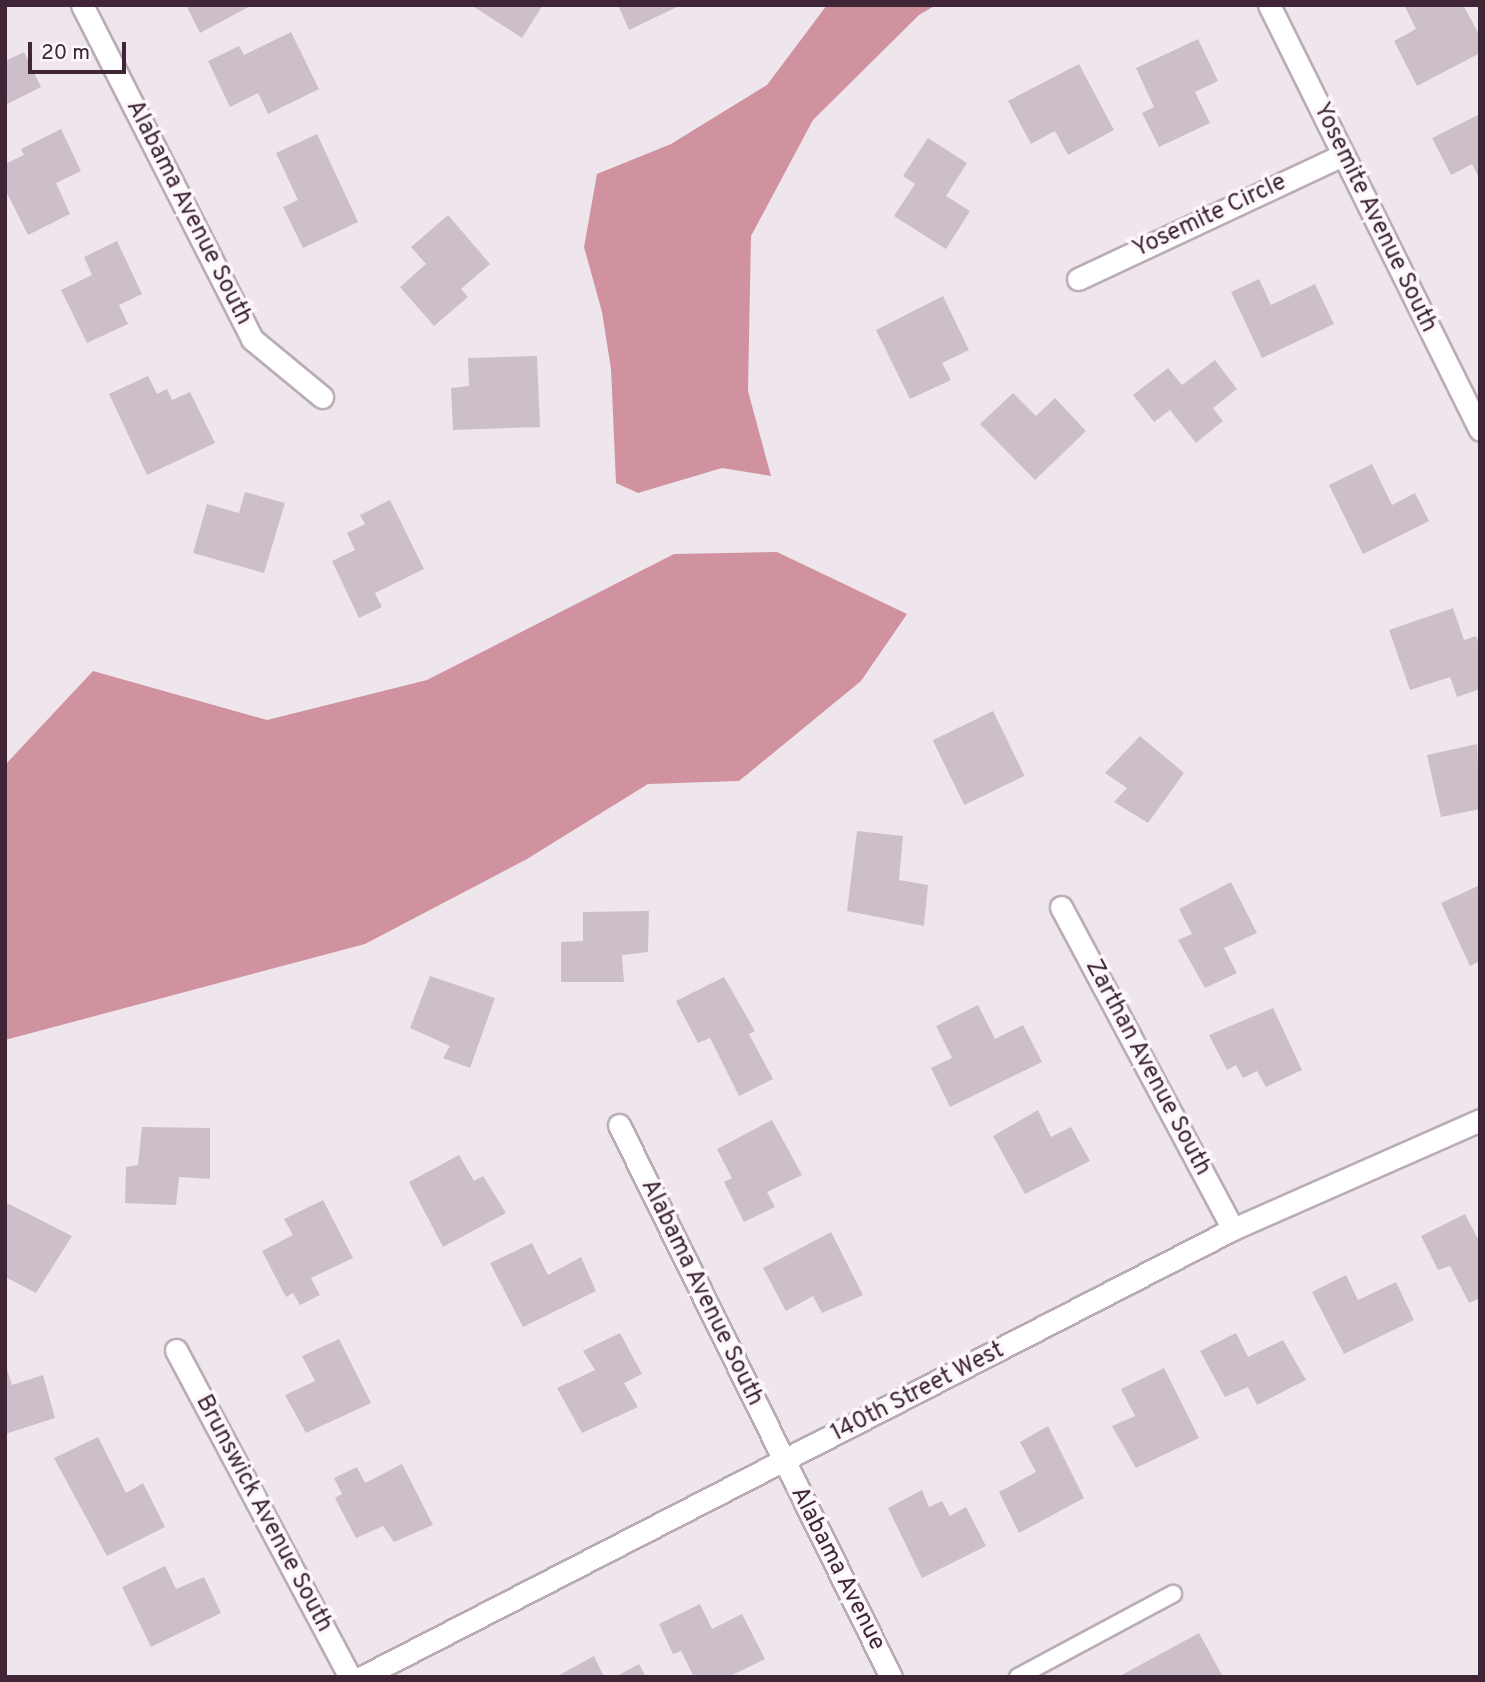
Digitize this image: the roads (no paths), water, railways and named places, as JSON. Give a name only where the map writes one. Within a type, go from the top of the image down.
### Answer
[{"type":"street","name":"Alabama Avenue South","points":[[82,5],[252,339],[322,397]]},
{"type":"street","name":"Yosemite Avenue South","points":[[1269,5],[1341,156],[1480,430]]},
{"type":"street","name":"Yosemite Circle","points":[[1078,279],[1341,156]]},
{"type":"street","name":"Zarthan Avenue South","points":[[1061,907],[1233,1229]]},
{"type":"street","name":"140th Street West","points":[[362,1677],[1233,1229],[1480,1120]]},
{"type":"street","name":"Alabama Avenue South","points":[[619,1125],[783,1462]]},
{"type":"street","name":"Brunswick Avenue South","points":[[176,1350],[349,1677]]},
{"type":"street","name":"Alabama Avenue","points":[[783,1462],[891,1677]]},
{"type":"lane","points":[[1018,1677],[1173,1594]]}]
